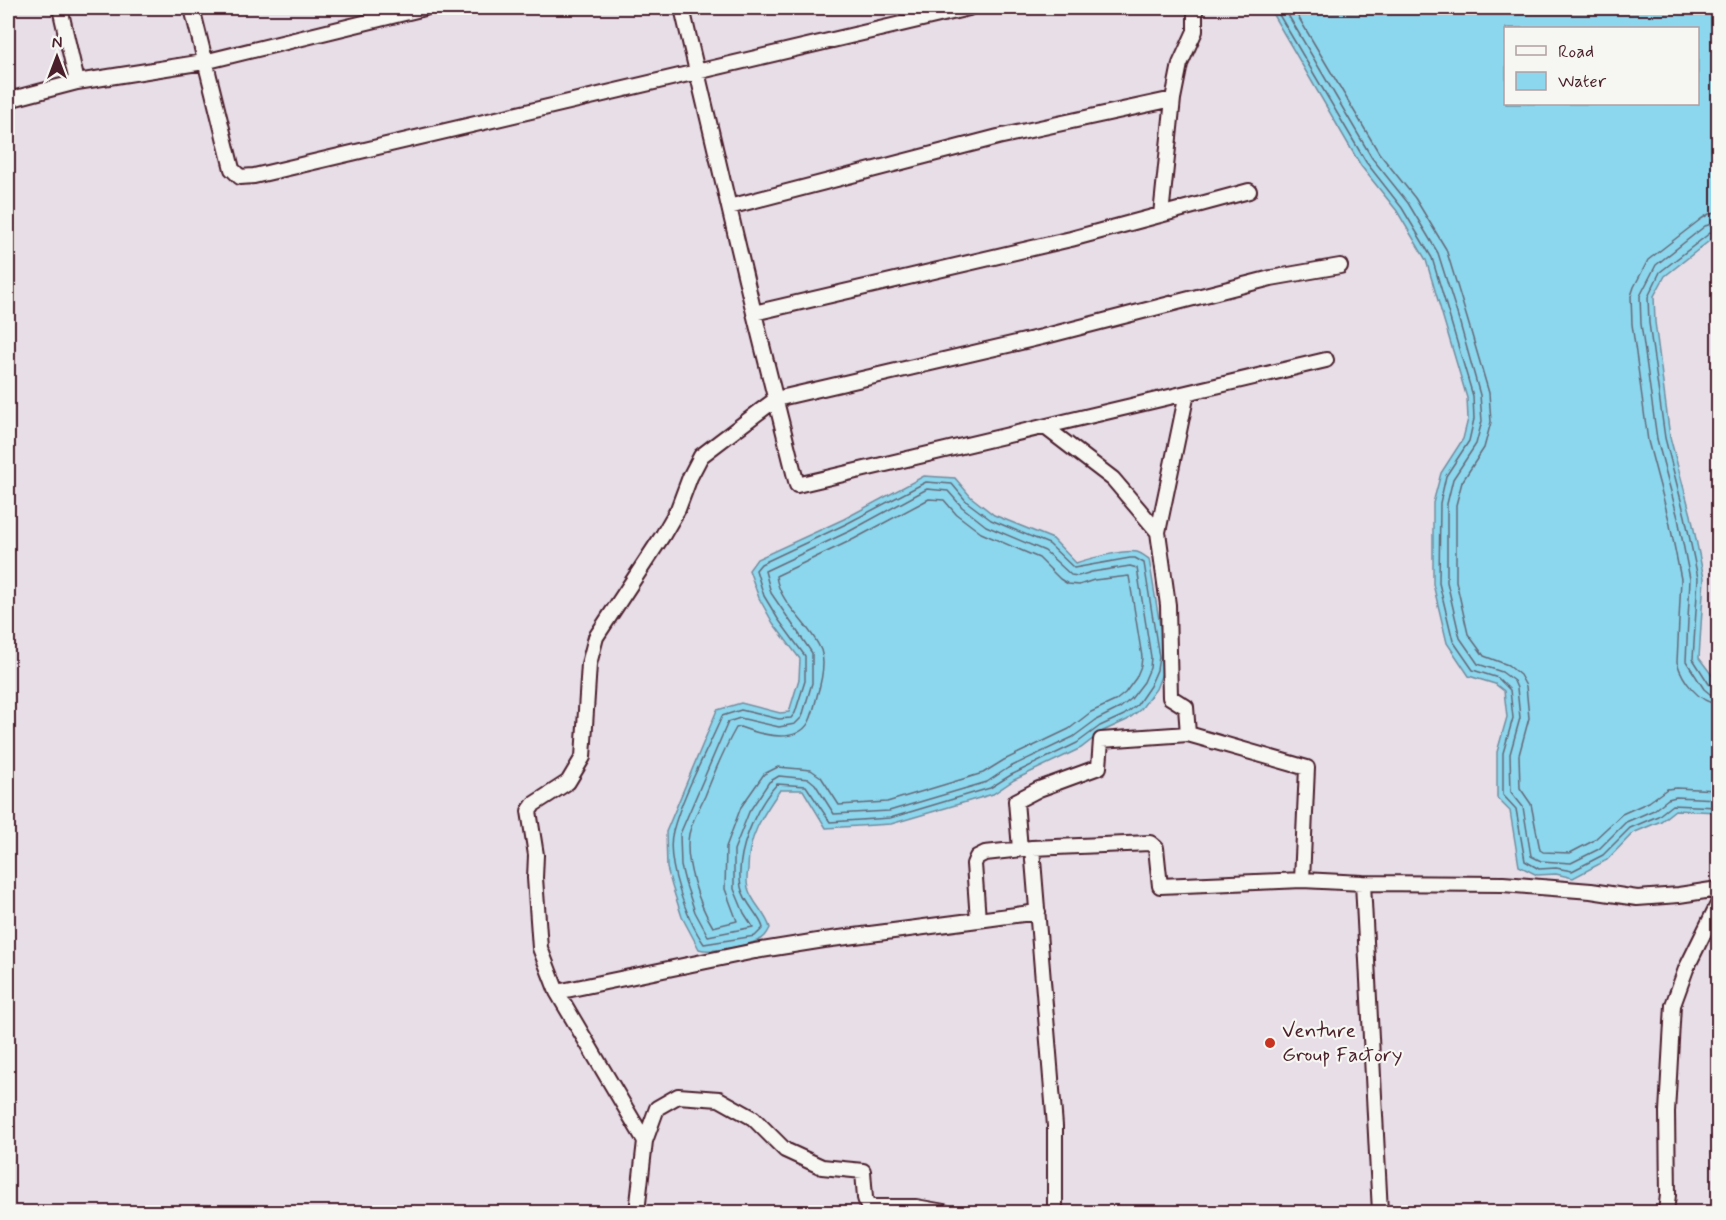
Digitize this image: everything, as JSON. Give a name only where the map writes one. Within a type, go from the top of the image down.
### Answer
[{"type":"street","points":[[60,8],[77,82]]},
{"type":"street","points":[[192,8],[232,169],[240,177],[254,176],[969,8]]},
{"type":"street","points":[[8,100],[77,82],[204,62],[425,8]]},
{"type":"street","points":[[682,8],[797,485],[1326,360]]},
{"type":"street","points":[[1161,215],[1173,99],[1180,64],[1195,31],[1195,8]]},
{"type":"street","points":[[729,207],[998,137],[1173,99]]},
{"type":"street","points":[[754,313],[1071,239],[1249,191]]},
{"type":"street","points":[[645,1141],[556,992],[540,948],[535,878],[536,855],[529,811],[534,804],[568,782],[583,757],[589,664],[597,637],[678,509],[701,456],[776,399],[1030,340],[1271,279],[1340,266]]},
{"type":"street","points":[[1187,393],[1158,532],[1168,605],[1170,697],[1186,707],[1188,734]]},
{"type":"street","points":[[1045,427],[1113,479],[1158,532]]},
{"type":"street","points":[[1055,1212],[1055,1126],[1038,912],[1016,801],[1039,789],[1099,767],[1101,740],[1188,734],[1204,736],[1307,768],[1302,880]]},
{"type":"street","points":[[978,920],[974,864],[977,857],[985,853],[1150,843],[1156,848],[1160,886],[1302,880],[1364,884],[1503,884],[1591,891],[1637,898],[1719,890]]},
{"type":"street","points":[[1364,884],[1380,1212]]},
{"type":"street","points":[[1666,1212],[1668,1195],[1667,1112],[1673,1005],[1686,969],[1719,904]]},
{"type":"street","points":[[556,992],[755,951],[1038,912]]},
{"type":"street","points":[[637,1212],[645,1141],[657,1108],[678,1096],[719,1099],[753,1118],[785,1150],[822,1167],[863,1171],[868,1207],[916,1207],[944,1212]]},
{"type":"water","points":[[1269,8],[1718,8],[1718,234],[1665,276],[1654,296],[1655,322],[1670,437],[1691,515],[1704,578],[1699,658],[1718,683],[1718,812],[1675,810],[1661,821],[1633,833],[1607,860],[1573,878],[1556,874],[1537,875],[1519,866],[1510,811],[1497,798],[1497,752],[1507,717],[1504,691],[1495,684],[1469,676],[1447,643],[1433,584],[1433,503],[1441,473],[1463,439],[1468,419],[1467,398],[1426,260],[1397,211],[1361,166]]},
{"type":"water","points":[[924,476],[955,478],[971,497],[994,515],[1053,539],[1076,563],[1132,551],[1149,559],[1162,638],[1163,671],[1156,689],[1141,709],[1127,720],[1103,731],[1081,748],[1014,780],[993,794],[891,824],[826,828],[803,790],[780,790],[753,837],[747,876],[750,893],[770,928],[763,938],[752,943],[719,950],[699,949],[682,917],[672,886],[667,868],[666,832],[717,710],[741,703],[780,713],[789,712],[799,679],[800,659],[773,623],[759,598],[749,570],[757,559],[844,519]]},
{"type":"place","name":"Venture Group Factory","points":[[1270,1043]]}]
